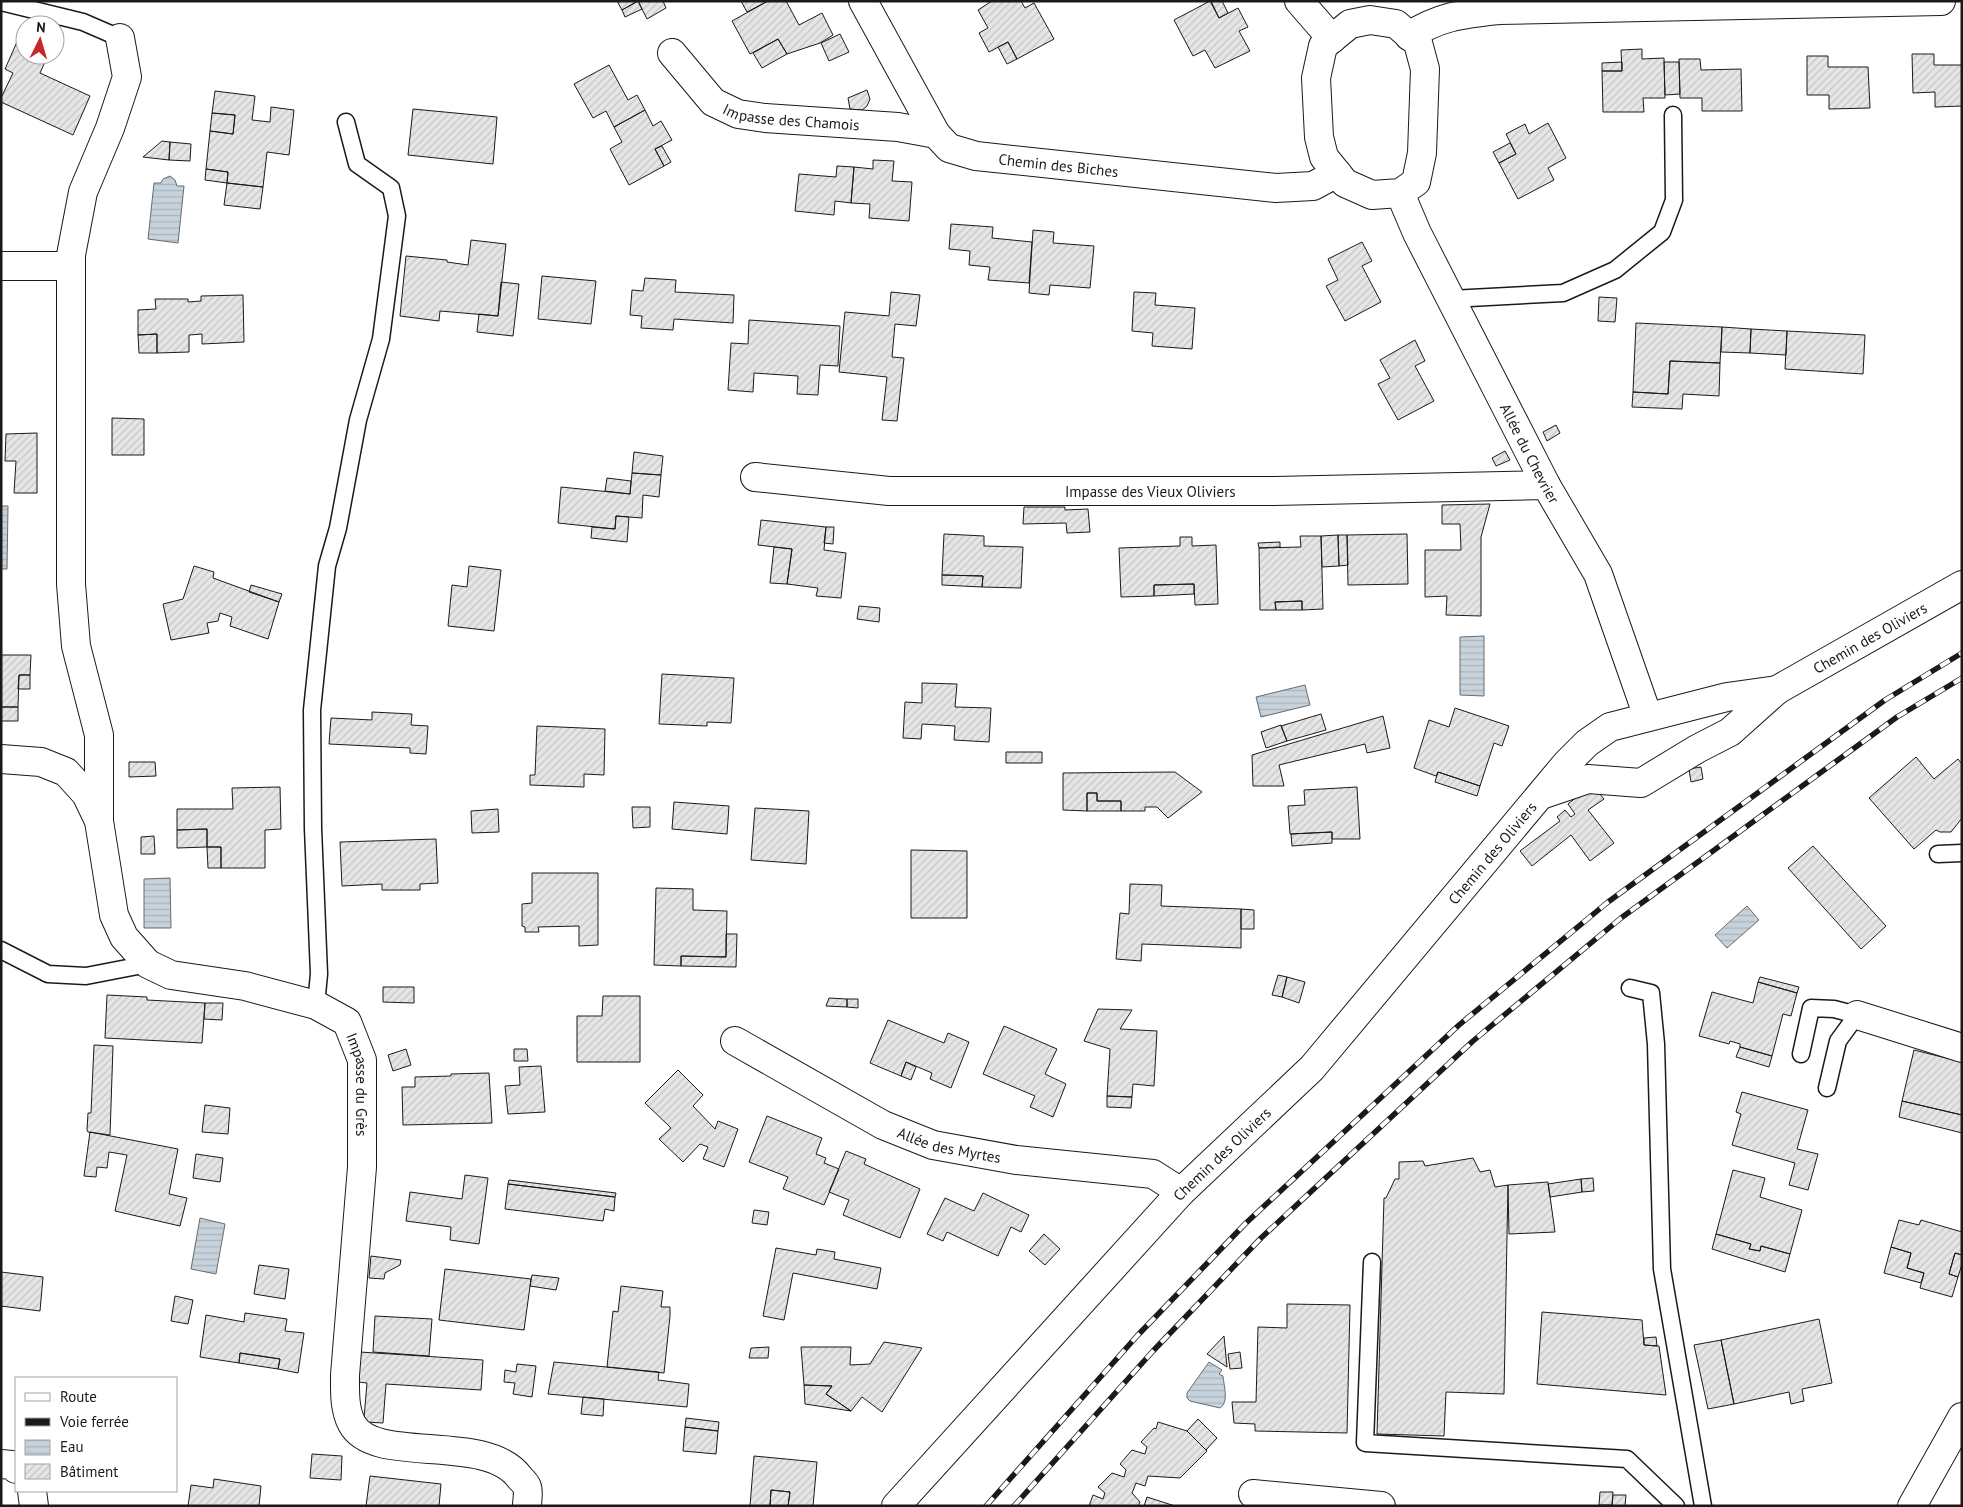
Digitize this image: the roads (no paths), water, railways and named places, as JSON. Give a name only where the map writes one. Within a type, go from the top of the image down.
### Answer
[{"type":"street","name":"Chemin des Biches","points":[[863,1],[936,134],[949,148],[976,156],[1276,188],[1313,186],[1337,173]]},
{"type":"street","points":[[1299,1],[1332,39]]},
{"type":"street","points":[[1409,36],[1428,24],[1460,14],[1499,10],[1941,1]]},
{"type":"street","points":[[1370,20],[1396,24],[1409,36],[1418,43],[1424,69],[1422,153],[1416,182],[1400,193],[1372,195],[1344,182],[1324,157],[1319,137],[1316,78],[1323,46],[1350,24],[1370,20]]},
{"type":"street","points":[[100,821],[99,735],[76,646],[71,584],[71,255],[83,192],[110,128],[126,77],[120,38]]},
{"type":"street","name":"Impasse des Chamois","points":[[672,53],[712,102],[738,114],[765,118],[898,127],[936,134]]},
{"type":"street","name":"Allée du Chevrier","points":[[1400,193],[1417,233],[1546,485],[1598,574],[1648,717]]},
{"type":"street","points":[[1,266],[71,266]]},
{"type":"street","name":"Impasse des Vieux Oliviers","points":[[754,477],[889,491],[1274,491],[1546,485]]},
{"type":"street","name":"Chemin des Oliviers","points":[[1541,795],[1588,779],[1641,783],[1697,748],[1730,732],[1777,690],[1962,586]]},
{"type":"street","name":"Chemin des Oliviers","points":[[896,1506],[1181,1192],[1312,1068],[1566,764],[1587,743],[1610,727],[1727,697],[1777,690]]},
{"type":"street","name":"Impasse du Grès","points":[[1,759],[41,762],[66,772],[86,794],[100,821],[114,916],[124,937],[148,964],[171,976],[245,986],[316,1005],[347,1022],[362,1060],[362,1167],[345,1376],[345,1402],[352,1425],[362,1435],[382,1443],[483,1455],[502,1461],[517,1473],[528,1487],[527,1506]]},
{"type":"street","points":[[1857,1015],[1962,1048]]},
{"type":"street","name":"Allée des Myrtes","points":[[735,1041],[883,1125],[933,1145],[1016,1160],[1153,1174],[1181,1192]]},
{"type":"street","points":[[1912,1506],[1962,1417]]},
{"type":"street","points":[[1,1464],[12,1465],[15,1467]]},
{"type":"street","points":[[32,1492],[34,1506]]},
{"type":"street","points":[[1253,1494],[1381,1506]]},
{"type":"lane","points":[[1,2],[83,22],[120,38]]},
{"type":"lane","points":[[1451,299],[1563,293],[1615,270],[1662,232],[1674,200],[1673,115]]},
{"type":"lane","points":[[316,1005],[320,974],[313,828],[312,710],[327,566],[338,528],[358,420],[382,339],[397,216],[391,188],[357,164],[346,122]]},
{"type":"lane","points":[[1938,854],[1962,853]]},
{"type":"lane","points":[[1,950],[48,974],[86,976],[148,964]]},
{"type":"lane","points":[[1630,988],[1652,993],[1656,1044],[1662,1269],[1703,1506]]},
{"type":"lane","points":[[1800,1054],[1811,1008],[1834,1009],[1857,1015],[1838,1041],[1827,1088]]},
{"type":"lane","points":[[1372,1262],[1366,1443],[1627,1459],[1676,1506]]},
{"type":"water","points":[[170,176],[175,180],[177,186],[184,186],[178,243],[148,239],[154,183],[161,183],[163,179]]},
{"type":"water","points":[[1,506],[8,506],[7,569],[1,569]]},
{"type":"water","points":[[1484,636],[1484,696],[1460,695],[1460,637]]},
{"type":"water","points":[[1305,685],[1310,705],[1261,717],[1256,697]]},
{"type":"water","points":[[170,878],[171,928],[144,928],[144,879]]},
{"type":"water","points":[[1747,906],[1759,920],[1727,948],[1715,935]]},
{"type":"water","points":[[200,1218],[225,1224],[216,1274],[191,1269]]},
{"type":"water","points":[[1209,1362],[1222,1370],[1219,1374],[1223,1376],[1225,1398],[1220,1408],[1190,1401],[1187,1398],[1187,1393]]},
{"type":"railway","points":[[986,1506],[1137,1336],[1246,1223],[1459,1025],[1608,902],[1885,700],[1962,653]]},
{"type":"railway","points":[[1014,1506],[1153,1351],[1261,1238],[1473,1041],[1621,918],[1897,717],[1962,678]]}]
